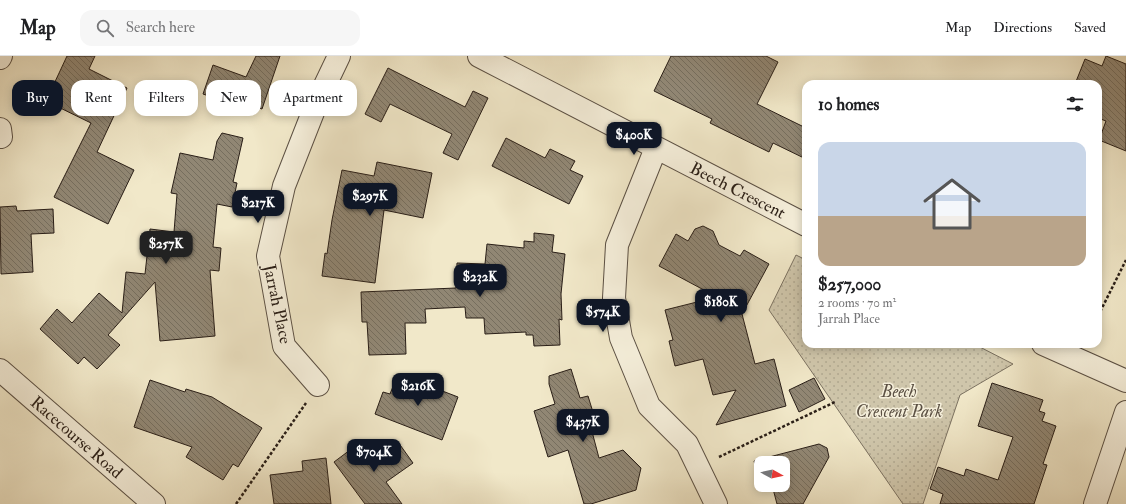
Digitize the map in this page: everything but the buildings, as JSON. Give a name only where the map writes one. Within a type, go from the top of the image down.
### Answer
[{"type":"street","name":"Jarrah Place","points":[[318,385],[284,346],[268,256],[284,186],[317,102],[339,56]]},
{"type":"street","name":"Beech Crescent","points":[[479,56],[802,223]]},
{"type":"street","points":[[656,148],[616,245],[614,298],[621,338],[650,406],[687,444],[716,504]]},
{"type":"street","points":[[1052,348],[1126,381]]},
{"type":"street","name":"Racecourse Road","points":[[0,370],[154,504]]},
{"type":"street","points":[[1095,504],[1126,412]]},
{"type":"path","points":[[1102,308],[1126,260]]},
{"type":"path","points":[[236,504],[318,385]]},
{"type":"path","points":[[699,468],[835,402]]},
{"type":"green space","name":"Beech Crescent Park","points":[[796,255],[802,258],[802,348],[982,348],[1013,364],[960,395],[923,504],[903,504],[769,310]]}]
